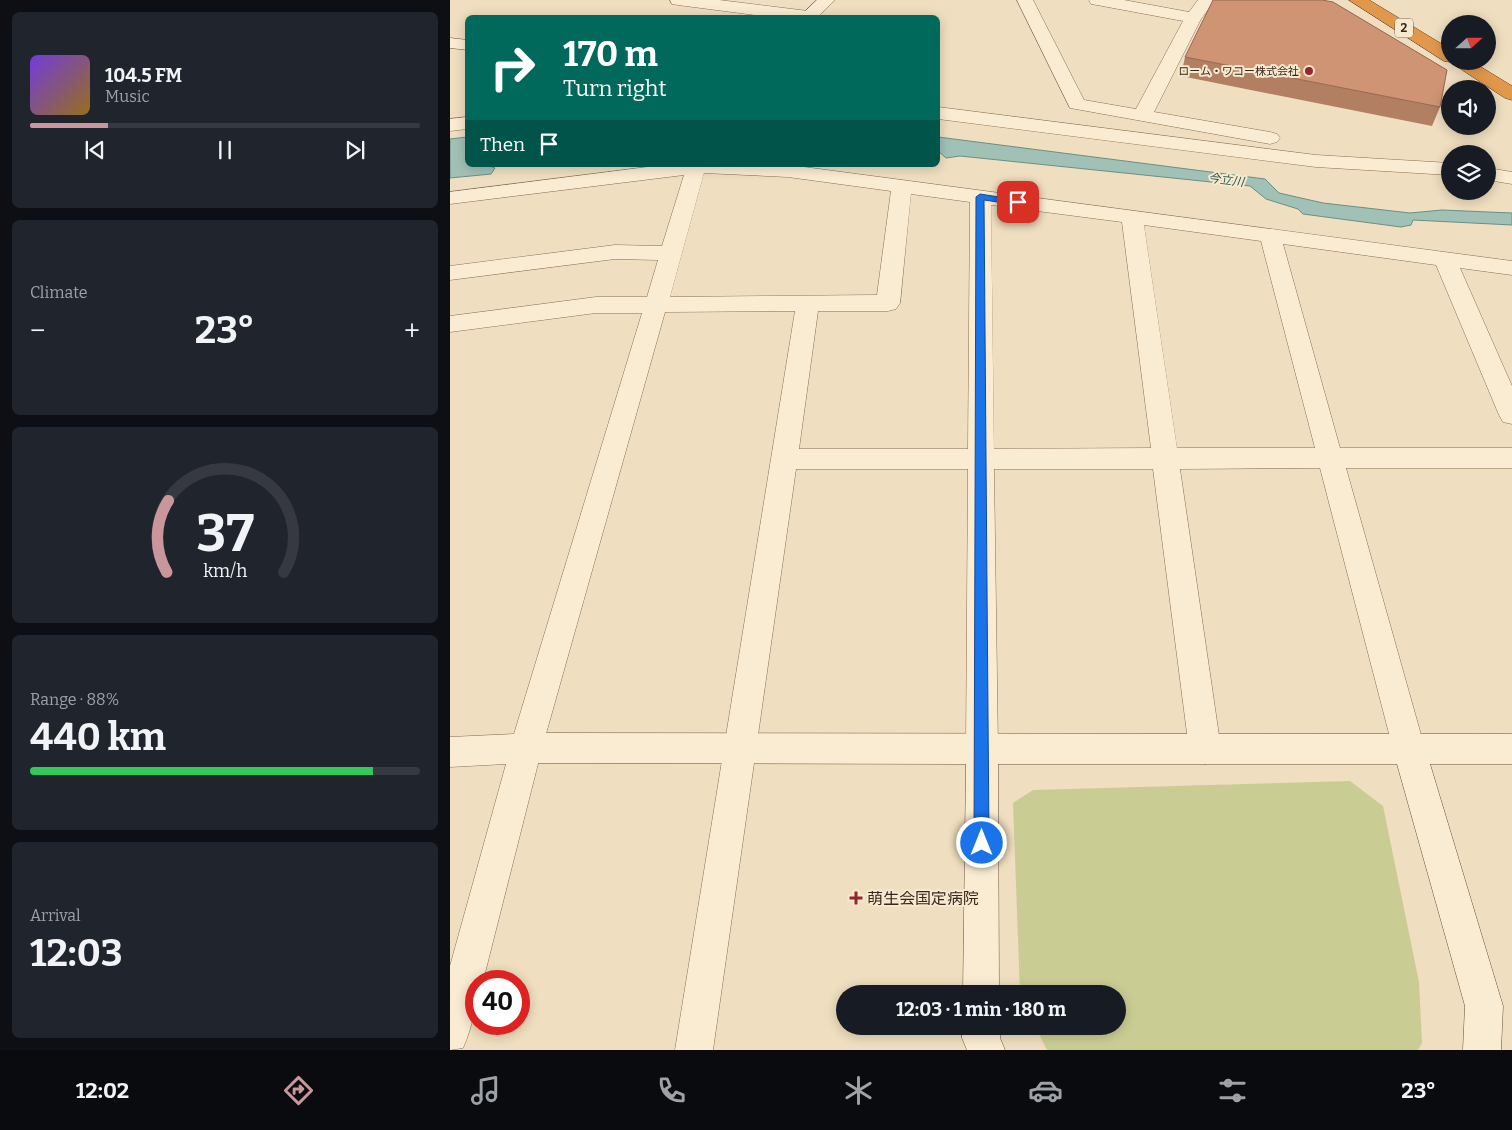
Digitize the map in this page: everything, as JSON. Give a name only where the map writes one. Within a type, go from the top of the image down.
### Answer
[{"type":"highway","name":"2","points":[[1357,0],[1441,51]]},
{"type":"highway","points":[[1473,70],[1512,94]]},
{"type":"street","points":[[678,0],[799,15]]},
{"type":"street","points":[[808,15],[827,0]]},
{"type":"street","points":[[1025,0],[1077,104],[1441,168]]},
{"type":"street","points":[[1097,0],[1193,18]]},
{"type":"street","points":[[1142,116],[1193,18],[1207,0]]},
{"type":"street","points":[[450,43],[465,45]]},
{"type":"street","points":[[940,113],[1316,162],[1441,168]]},
{"type":"street","points":[[450,125],[465,123]]},
{"type":"street","points":[[450,1036],[526,748],[696,167]]},
{"type":"street","points":[[450,198],[696,167],[788,171],[1512,268]]},
{"type":"street","points":[[1496,175],[1512,178]]},
{"type":"street","points":[[450,324],[596,305],[888,303],[902,186]]},
{"type":"street","points":[[980,197],[981,985]]},
{"type":"street","points":[[1132,218],[1205,748]]},
{"type":"street","points":[[1270,236],[1409,749],[1484,1006],[1482,1050]]},
{"type":"street","points":[[450,272],[615,252],[670,254]]},
{"type":"street","points":[[1445,259],[1512,415]]},
{"type":"street","points":[[694,1050],[808,304]]},
{"type":"street","points":[[784,459],[1512,458]]},
{"type":"street","points":[[450,752],[526,748],[1512,749]]},
{"type":"street","points":[[981,1035],[986,1050]]},
{"type":"green space","points":[[1350,781],[1383,806],[1419,982],[1422,1043],[1418,1050],[1047,1050],[1040,1035],[1126,1035],[1126,985],[1020,985],[1013,803],[1033,790]]},
{"type":"water","points":[[465,137],[465,167],[495,168],[491,174],[450,178],[450,139]]},
{"type":"water","name":"今立川","points":[[940,137],[1265,179],[1279,193],[1323,203],[1410,213],[1442,210],[1512,213],[1512,225],[1413,220],[1411,225],[1401,227],[1303,214],[1298,209],[1266,199],[1250,186],[960,156],[946,158],[940,153]]},
{"type":"building","points":[[1213,0],[1322,0],[1333,2],[1441,66],[1441,70],[1447,70],[1445,80],[1441,80],[1440,107],[1185,57]]},
{"type":"place","name":"ローム・ワコー株式会社","points":[[1309,71]]},
{"type":"place","name":"萌生会国定病院","points":[[856,898]]},
{"type":"route","points":[[982,843],[980,197],[1018,202]]}]
